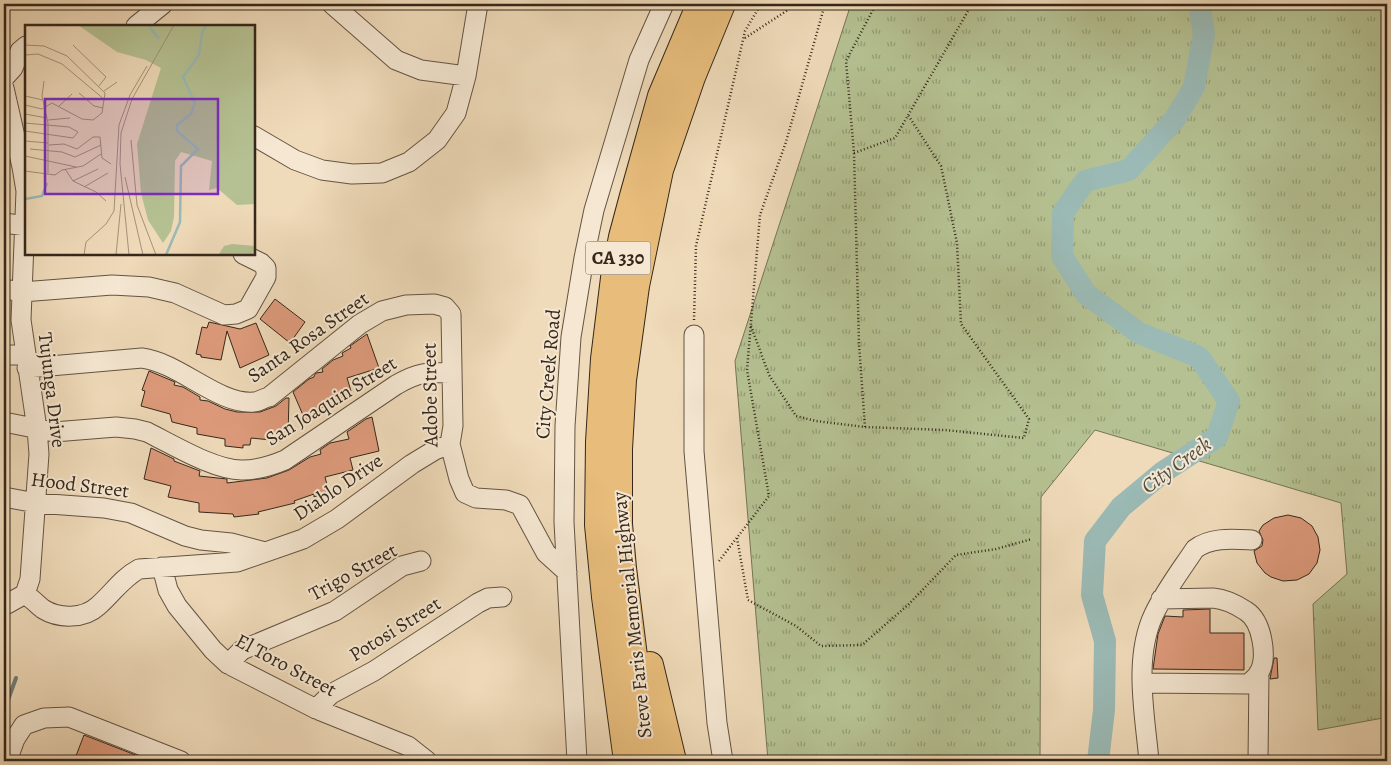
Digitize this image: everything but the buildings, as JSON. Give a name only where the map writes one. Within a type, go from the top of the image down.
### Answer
[{"type":"highway","name":"Steve Faris Memorial Highway","points":[[627,761],[605,597],[598,525],[601,400],[604,359],[614,278],[622,237],[661,96],[700,4]]},
{"type":"highway","name":"Steve Faris Memorial Highway","points":[[647,761],[623,568],[620,524],[620,449],[623,380],[636,286],[660,170],[692,76],[722,4]]},
{"type":"highway","points":[[620,449],[648,656],[673,761]]},
{"type":"highway","points":[[598,525],[608,761]]},
{"type":"street","points":[[137,25],[163,4]]},
{"type":"street","points":[[332,4],[396,60],[421,70],[466,76]]},
{"type":"street","name":"City Creek Road","points":[[577,761],[564,522],[565,426],[567,374],[571,337],[594,210],[639,60],[664,4]]},
{"type":"street","points":[[255,137],[295,160],[322,170],[352,174],[382,173],[408,162],[437,140],[456,114],[466,76],[473,5]]},
{"type":"street","points":[[4,78],[13,68],[20,51],[25,47]]},
{"type":"street","name":"Tujunga Drive","points":[[4,88],[25,187]]},
{"type":"street","points":[[4,223],[25,226]]},
{"type":"street","name":"Tujunga Drive","points":[[25,231],[13,291],[21,320],[39,454],[30,579],[25,594]]},
{"type":"street","points":[[13,291],[112,285],[149,287],[175,293],[224,315],[236,314],[248,309],[266,277],[266,268],[261,263],[245,255]]},
{"type":"street","name":"Santa Rosa Street","points":[[4,355],[26,362],[142,358],[155,360],[172,367],[218,393],[236,400],[254,402],[268,397],[360,324],[382,310],[406,305],[434,304],[445,307]]},
{"type":"street","name":"Adobe Street","points":[[445,307],[451,314],[453,426],[450,444],[459,479],[465,493],[476,498],[506,500],[520,505],[546,552],[567,572]]},
{"type":"street","points":[[694,334],[694,451],[717,723],[723,761]]},
{"type":"street","name":"San Joaquin Street","points":[[4,422],[54,432],[116,427],[135,429],[147,432],[226,469],[251,469],[268,467],[285,460],[411,376],[428,372],[452,373]]},
{"type":"street","name":"Diablo Drive","points":[[25,594],[44,609],[58,616],[82,616],[97,608],[129,575],[139,569],[237,562],[303,539],[329,524],[412,464],[435,450],[450,444]]},
{"type":"street","name":"Hood Street","points":[[4,497],[36,503],[104,508],[131,513],[185,536],[201,540],[231,543],[265,552]]},
{"type":"street","points":[[1149,761],[1142,669],[1146,640],[1153,615],[1161,599],[1195,550],[1202,544],[1215,540],[1252,540]]},
{"type":"street","name":"Trigo Street","points":[[228,664],[242,650],[335,611],[402,566],[421,561]]},
{"type":"street","name":"El Toro Street","points":[[162,567],[168,590],[177,606],[213,650],[228,664],[316,709],[408,746],[427,761]]},
{"type":"street","points":[[4,604],[25,594]]},
{"type":"street","name":"Potosi Street","points":[[316,709],[332,694],[374,671],[478,602],[488,598],[502,597]]},
{"type":"street","points":[[1143,683],[1248,684],[1255,678],[1262,665],[1261,632],[1255,620],[1247,611],[1220,599],[1213,598],[1161,599]]},
{"type":"street","points":[[1258,761],[1259,672]]},
{"type":"street","points":[[6,761],[15,739],[24,725],[44,718],[69,717],[182,761]]},
{"type":"path","points":[[694,334],[696,246],[745,31],[761,4]]},
{"type":"path","points":[[744,39],[797,4]]},
{"type":"path","points":[[704,580],[769,496],[747,370],[760,215],[786,142],[825,4]]},
{"type":"path","points":[[865,427],[859,344],[854,153],[846,61],[876,4]]},
{"type":"path","points":[[854,153],[895,138],[972,4]]},
{"type":"path","points":[[751,326],[769,375],[796,416],[816,421],[865,427],[945,430],[1024,438],[1029,419],[961,324],[957,243],[941,166],[908,115]]},
{"type":"path","points":[[737,538],[748,600],[796,626],[821,646],[862,645],[909,604],[956,555],[996,550],[1032,539]]},
{"type":"green space","points":[[851,4],[1387,4],[1387,722],[1383,718],[1318,730],[1313,604],[1347,574],[1341,503],[1095,430],[1041,497],[1040,761],[768,761],[735,361]]},
{"type":"waterway","name":"City Creek","points":[[1098,761],[1104,710],[1105,641],[1092,595],[1095,541],[1121,507],[1163,472],[1217,437],[1229,401],[1199,357],[1139,333],[1086,294],[1062,256],[1063,213],[1085,181],[1129,170],[1175,119],[1194,87],[1204,34],[1199,4]]},
{"type":"waterway","points":[[4,711],[16,678]]}]
